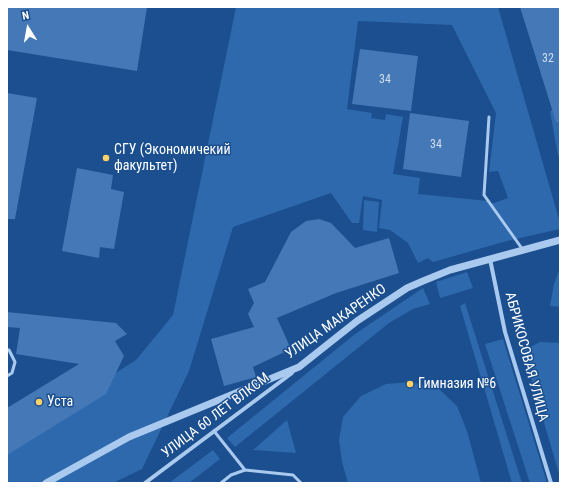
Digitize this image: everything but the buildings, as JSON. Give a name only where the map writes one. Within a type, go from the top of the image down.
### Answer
[{"type":"street","name":"УЛИЦА МАКАРЕНКО","points":[[46,483],[129,438],[299,367],[357,321],[407,288],[450,270],[560,240]]},
{"type":"street","name":"АБРИКОСОВАЯ УЛИЦА","points":[[490,259],[505,332],[551,483]]},
{"type":"street","name":"УЛИЦА 60 ЛЕТ ВЛКСМ","points":[[145,483],[299,367]]},
{"type":"lane","points":[[489,118],[484,195],[523,250]]},
{"type":"lane","points":[[7,350],[10,350],[15,362],[12,373],[7,376]]},
{"type":"lane","points":[[214,431],[245,470]]},
{"type":"lane","points":[[221,483],[232,474],[245,470],[292,475],[301,483]]},
{"type":"shaded area","points":[[236,7],[498,7],[560,223],[560,229],[507,241],[433,262],[428,258],[418,263],[408,243],[390,230],[379,228],[382,200],[363,196],[359,223],[352,223],[331,193],[233,227],[189,371],[142,469],[113,483],[7,483],[7,442],[136,360],[173,315]],"holes":[[[358,21],[452,25],[496,113],[489,172],[498,171],[508,198],[491,204],[488,201],[418,194],[420,178],[393,174],[403,117],[386,114],[385,120],[371,118],[372,113],[347,109]]]},
{"type":"shaded area","points":[[560,107],[560,154],[558,156],[550,111]]},
{"type":"shaded area","points":[[364,200],[379,202],[377,232],[363,230]]},
{"type":"shaded area","points":[[560,268],[560,307],[550,306],[554,284]]},
{"type":"shaded area","points":[[467,272],[473,288],[440,298],[436,282]]},
{"type":"shaded area","points":[[423,288],[430,304],[413,309],[389,323],[235,447],[227,438],[355,334]]},
{"type":"shaded area","points":[[465,303],[522,483],[512,483],[460,306]]},
{"type":"shaded area","points":[[503,339],[547,483],[530,483],[485,344]]},
{"type":"shaded area","points":[[540,342],[560,343],[560,477],[523,351]]},
{"type":"shaded area","points":[[411,382],[439,389],[457,406],[467,431],[481,483],[348,483],[342,462],[339,440],[343,417],[361,396],[386,384]]},
{"type":"shaded area","points":[[287,420],[296,453],[253,450]]},
{"type":"shaded area","points":[[213,450],[220,459],[189,483],[169,483]]},
{"type":"place","name":"СГУ (Экономичекий факультет)","points":[[106,158]]},
{"type":"place","name":"Гимназия №6","points":[[410,384]]},
{"type":"place","name":"Уста","points":[[39,402]]}]
